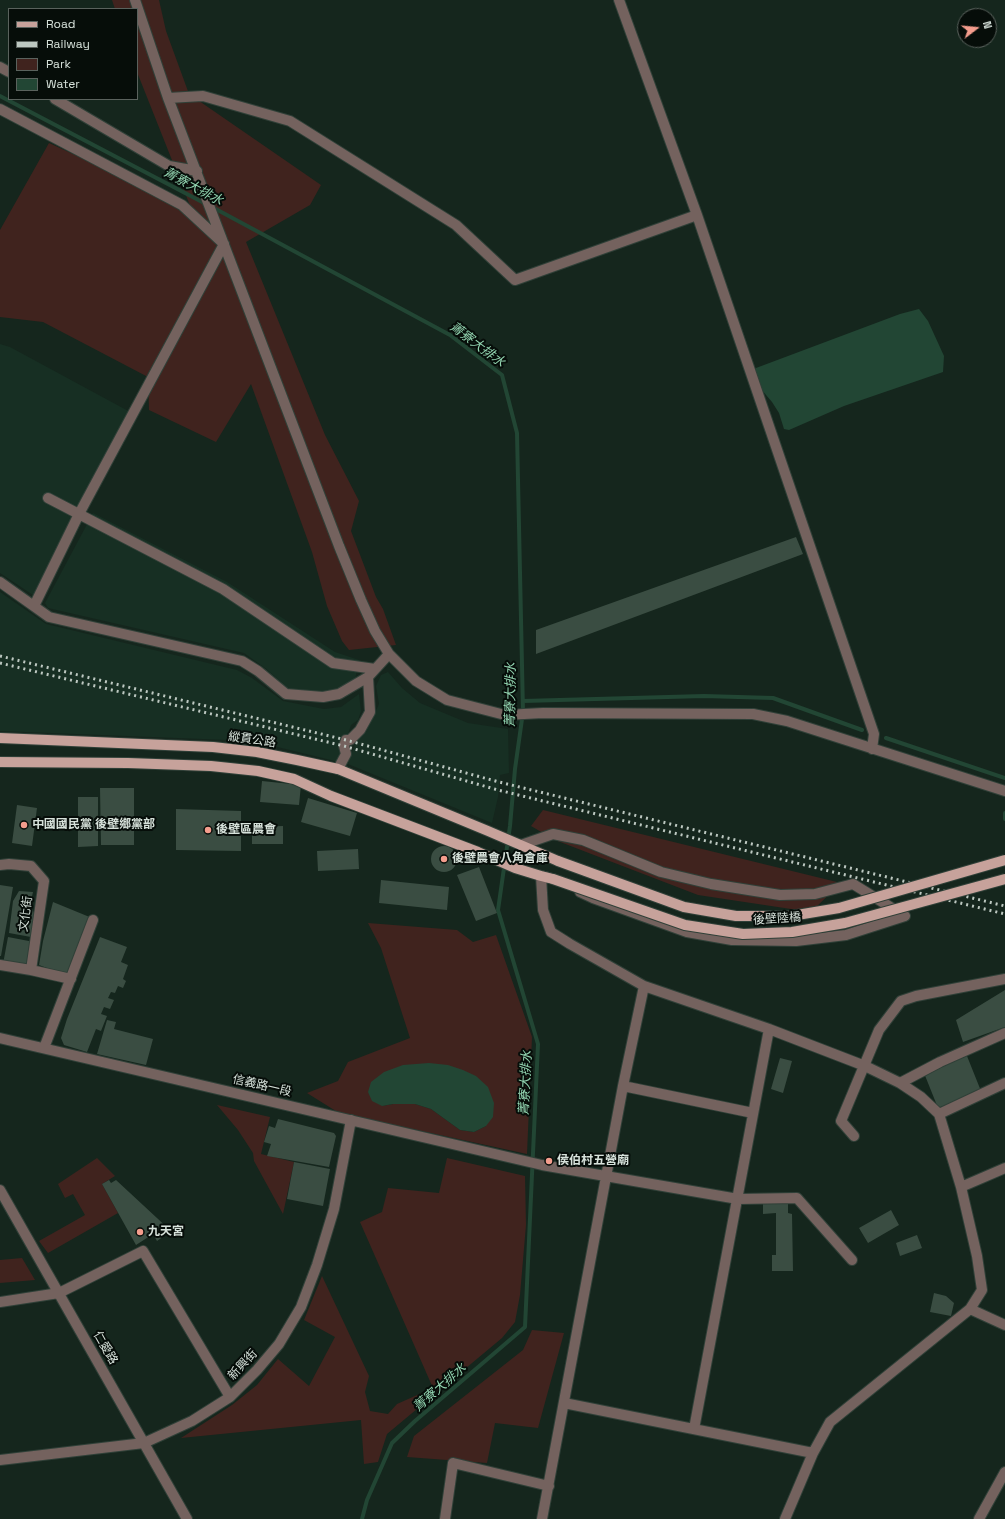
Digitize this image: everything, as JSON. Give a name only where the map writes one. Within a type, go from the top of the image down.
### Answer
[{"type":"main road","name":"縱貫公路","points":[[0,738],[213,747],[257,752],[338,769],[522,845]]},
{"type":"main road","points":[[127,744],[128,763]]},
{"type":"main road","points":[[0,762],[128,763],[211,766],[258,770],[294,779],[331,796],[478,852],[515,868],[541,876]]},
{"type":"main road","name":"後壁陸橋","points":[[522,845],[558,861],[684,907],[736,916],[792,916],[839,908],[1005,860]]},
{"type":"main road","name":"後壁陸橋","points":[[541,876],[685,925],[743,934],[792,932],[845,923],[1005,880]]},
{"type":"street","points":[[619,0],[697,215],[874,734],[872,749]]},
{"type":"street","points":[[138,9],[168,98],[339,546],[375,631],[389,654],[416,681],[447,700],[505,715],[753,714],[787,721],[1005,790]]},
{"type":"street","points":[[168,98],[203,96],[290,121],[456,225],[515,280],[697,215]]},
{"type":"street","points":[[57,100],[169,166],[198,176]]},
{"type":"street","points":[[0,109],[182,205],[224,244]]},
{"type":"street","points":[[34,606],[79,514],[224,244]]},
{"type":"street","points":[[48,498],[223,589],[333,663],[375,668]]},
{"type":"street","points":[[0,582],[49,617],[242,662],[258,671],[286,694],[323,697],[339,694],[368,677],[389,654]]},
{"type":"street","points":[[338,769],[346,754],[344,746],[346,740],[350,740],[360,730],[370,712],[368,677]]},
{"type":"street","points":[[522,845],[553,834],[583,840],[661,872],[711,884],[780,895],[815,894],[853,884],[905,916],[846,935],[796,941],[732,940],[688,932],[593,898],[557,879],[541,876],[542,910],[551,932],[570,944],[644,986],[865,1066],[900,1083],[920,1097],[939,1114],[961,1187],[977,1256],[982,1290],[970,1309],[830,1422],[813,1453],[785,1519]]},
{"type":"street","name":"文化街","points":[[0,865],[9,864],[31,866],[44,881],[31,970]]},
{"type":"street","points":[[44,1048],[93,920]]},
{"type":"street","points":[[0,964],[71,979]]},
{"type":"street","points":[[854,1136],[841,1121],[879,1030],[901,1001],[916,996],[1005,979]]},
{"type":"street","points":[[542,1519],[622,1086],[644,986]]},
{"type":"street","points":[[694,1429],[769,1030]]},
{"type":"street","points":[[900,1083],[940,1062],[1005,1033]]},
{"type":"street","name":"信義路一段","points":[[0,1038],[542,1165],[738,1199],[797,1198],[852,1260]]},
{"type":"street","points":[[939,1114],[1005,1083]]},
{"type":"street","points":[[622,1086],[753,1113]]},
{"type":"street","name":"新興街","points":[[0,1460],[144,1443],[192,1421],[230,1397],[257,1370],[278,1344],[301,1306],[317,1265],[334,1209],[350,1120]]},
{"type":"street","points":[[961,1187],[1005,1168]]},
{"type":"street","name":"仁愛路","points":[[0,1190],[187,1519]]},
{"type":"street","points":[[0,1302],[59,1293],[143,1251],[230,1397]]},
{"type":"street","points":[[970,1309],[1005,1325]]},
{"type":"street","points":[[564,1403],[813,1453]]},
{"type":"street","points":[[445,1519],[453,1463],[548,1486]]},
{"type":"street","points":[[980,1519],[1005,1472]]},
{"type":"shaded area","points":[[0,344],[10,347],[132,413],[36,597],[0,573]]},
{"type":"shaded area","points":[[93,513],[227,582],[335,652],[359,660],[354,685],[322,698],[288,688],[265,668],[244,653],[48,608],[45,603]]},
{"type":"shaded area","points":[[0,592],[46,624],[237,670],[252,678],[283,701],[324,709],[341,707],[359,694],[361,711],[358,720],[351,725],[339,762],[253,741],[0,731]]},
{"type":"shaded area","points":[[388,672],[402,688],[420,703],[468,723],[508,729],[509,773],[500,775],[498,797],[492,823],[348,764],[356,741],[366,732],[379,704],[376,686],[381,675]]},
{"type":"green space","points":[[112,0],[159,0],[166,31],[189,94],[321,185],[310,205],[246,242],[325,435],[359,501],[351,531],[396,645],[349,650],[342,641],[327,606],[312,552],[251,384],[216,442],[149,410],[148,377],[43,322],[0,317],[0,230],[49,143],[191,208],[138,75],[138,8],[115,8]]},
{"type":"green space","points":[[543,810],[841,883],[814,909],[791,909],[698,895],[555,840],[531,826]]},
{"type":"green space","points":[[368,923],[457,930],[473,942],[496,935],[532,1037],[527,1154],[339,1113],[307,1093],[338,1081],[348,1062],[410,1038],[381,948]],"holes":[[[476,1076],[486,1126],[474,1132],[460,1130],[431,1109],[415,1104],[393,1104],[382,1106]]]},
{"type":"green space","points":[[217,1105],[270,1117],[261,1154],[294,1162],[283,1214],[254,1161],[253,1153],[238,1130]]},
{"type":"green space","points":[[97,1158],[115,1176],[102,1184],[118,1213],[48,1253],[39,1241],[85,1215],[73,1194],[65,1198],[58,1184]]},
{"type":"green space","points":[[447,1158],[525,1176],[526,1225],[520,1295],[515,1322],[502,1338],[387,1434],[378,1462],[364,1464],[361,1420],[181,1438],[232,1405],[257,1385],[278,1359],[309,1386],[335,1337],[304,1320],[322,1276],[369,1376],[365,1392],[370,1411],[388,1414],[397,1404],[433,1388],[360,1222],[382,1212],[388,1188],[439,1193]]},
{"type":"green space","points":[[22,1258],[35,1280],[0,1283],[0,1260]]},
{"type":"green space","points":[[532,1330],[564,1333],[538,1428],[495,1423],[487,1463],[407,1457],[414,1436],[523,1350]]},
{"type":"water","points":[[919,309],[928,321],[944,356],[943,372],[844,406],[789,430],[784,429],[779,413],[755,382],[754,371],[756,368],[900,314]]},
{"type":"water","points":[[429,1063],[448,1065],[463,1070],[476,1076],[488,1087],[494,1103],[493,1117],[486,1126],[474,1132],[460,1130],[431,1109],[415,1104],[393,1104],[382,1106],[372,1101],[368,1092],[371,1082],[384,1072],[403,1065]]},
{"type":"building","points":[[796,537],[803,554],[536,654],[536,630]]},
{"type":"building","points":[[262,781],[301,785],[299,805],[260,802]]},
{"type":"building","points":[[100,788],[134,788],[134,845],[101,845]]},
{"type":"building","points":[[78,797],[98,797],[98,846],[78,847]]},
{"type":"building","points":[[308,798],[357,813],[350,836],[301,822]]},
{"type":"building","name":"中國國民黨 後壁鄉黨部","points":[[17,805],[37,808],[32,846],[12,843]]},
{"type":"building","name":"後壁區農會","points":[[176,809],[241,811],[241,851],[176,850]]},
{"type":"building","points":[[283,826],[283,844],[252,844],[252,827]]},
{"type":"building","name":"後壁農會八角倉庫","points":[[444,846],[453,850],[457,859],[453,868],[444,872],[435,868],[431,859],[435,850]]},
{"type":"building","points":[[358,849],[359,869],[318,871],[317,851]]},
{"type":"building","points":[[479,867],[497,913],[476,921],[457,875]]},
{"type":"building","points":[[381,880],[449,887],[447,910],[379,903]]},
{"type":"building","points":[[0,885],[13,887],[1,956],[0,956]]},
{"type":"building","points":[[19,891],[33,892],[30,905],[34,913],[31,937],[9,933],[13,901]]},
{"type":"building","points":[[53,902],[92,918],[70,977],[39,965],[43,941]]},
{"type":"building","points":[[8,937],[34,942],[29,969],[3,964]]},
{"type":"building","points":[[100,937],[127,947],[121,962],[128,965],[123,979],[126,981],[123,988],[118,986],[115,993],[111,992],[108,998],[114,1000],[110,1009],[104,1007],[101,1014],[107,1016],[101,1031],[96,1029],[87,1052],[64,1045],[61,1038],[67,1019]]},
{"type":"building","points":[[1005,990],[1005,1027],[963,1042],[956,1020]]},
{"type":"building","points":[[107,1020],[116,1022],[114,1029],[153,1039],[146,1065],[97,1054]]},
{"type":"building","points":[[967,1056],[981,1091],[938,1108],[924,1073]]},
{"type":"building","points":[[780,1058],[792,1061],[783,1093],[771,1089]]},
{"type":"building","points":[[278,1119],[334,1133],[336,1136],[329,1167],[267,1156],[271,1144],[264,1142],[269,1126],[275,1128]]},
{"type":"building","points":[[294,1162],[330,1169],[323,1206],[287,1199]]},
{"type":"building","points":[[109,1180],[111,1183],[116,1180],[171,1231],[157,1241],[153,1234],[136,1245],[102,1184]]},
{"type":"building","points":[[763,1204],[788,1204],[788,1213],[792,1214],[793,1271],[772,1271],[772,1255],[776,1255],[776,1213],[763,1214]]},
{"type":"building","points":[[891,1210],[899,1225],[868,1243],[859,1228]]},
{"type":"building","points":[[917,1235],[922,1248],[900,1256],[896,1243]]},
{"type":"building","points":[[934,1293],[946,1296],[954,1303],[951,1316],[930,1312]]},
{"type":"waterway","name":"菁寮大排水","points":[[0,96],[206,204]]},
{"type":"waterway","name":"菁寮大排水","points":[[212,207],[450,335],[502,375],[517,433],[523,712],[515,769],[510,826],[498,910],[538,1044],[525,1327],[415,1421],[392,1443],[367,1500],[362,1519]]},
{"type":"waterway","points":[[523,701],[704,696],[773,698],[862,730]]},
{"type":"waterway","points":[[886,738],[1005,778]]},
{"type":"waterway","points":[[1005,813],[1005,819]]},
{"type":"railway","points":[[0,656],[346,740],[499,782],[1005,906]]},
{"type":"railway","points":[[0,663],[344,746],[498,790],[1005,914]]},
{"type":"place","name":"中國國民黨 後壁鄉黨部","points":[[24,825]]},
{"type":"place","name":"後壁區農會","points":[[208,830]]},
{"type":"place","name":"後壁農會八角倉庫","points":[[444,859]]},
{"type":"place","name":"侯伯村五營廟","points":[[549,1161]]},
{"type":"place","name":"九天宮","points":[[140,1232]]}]
